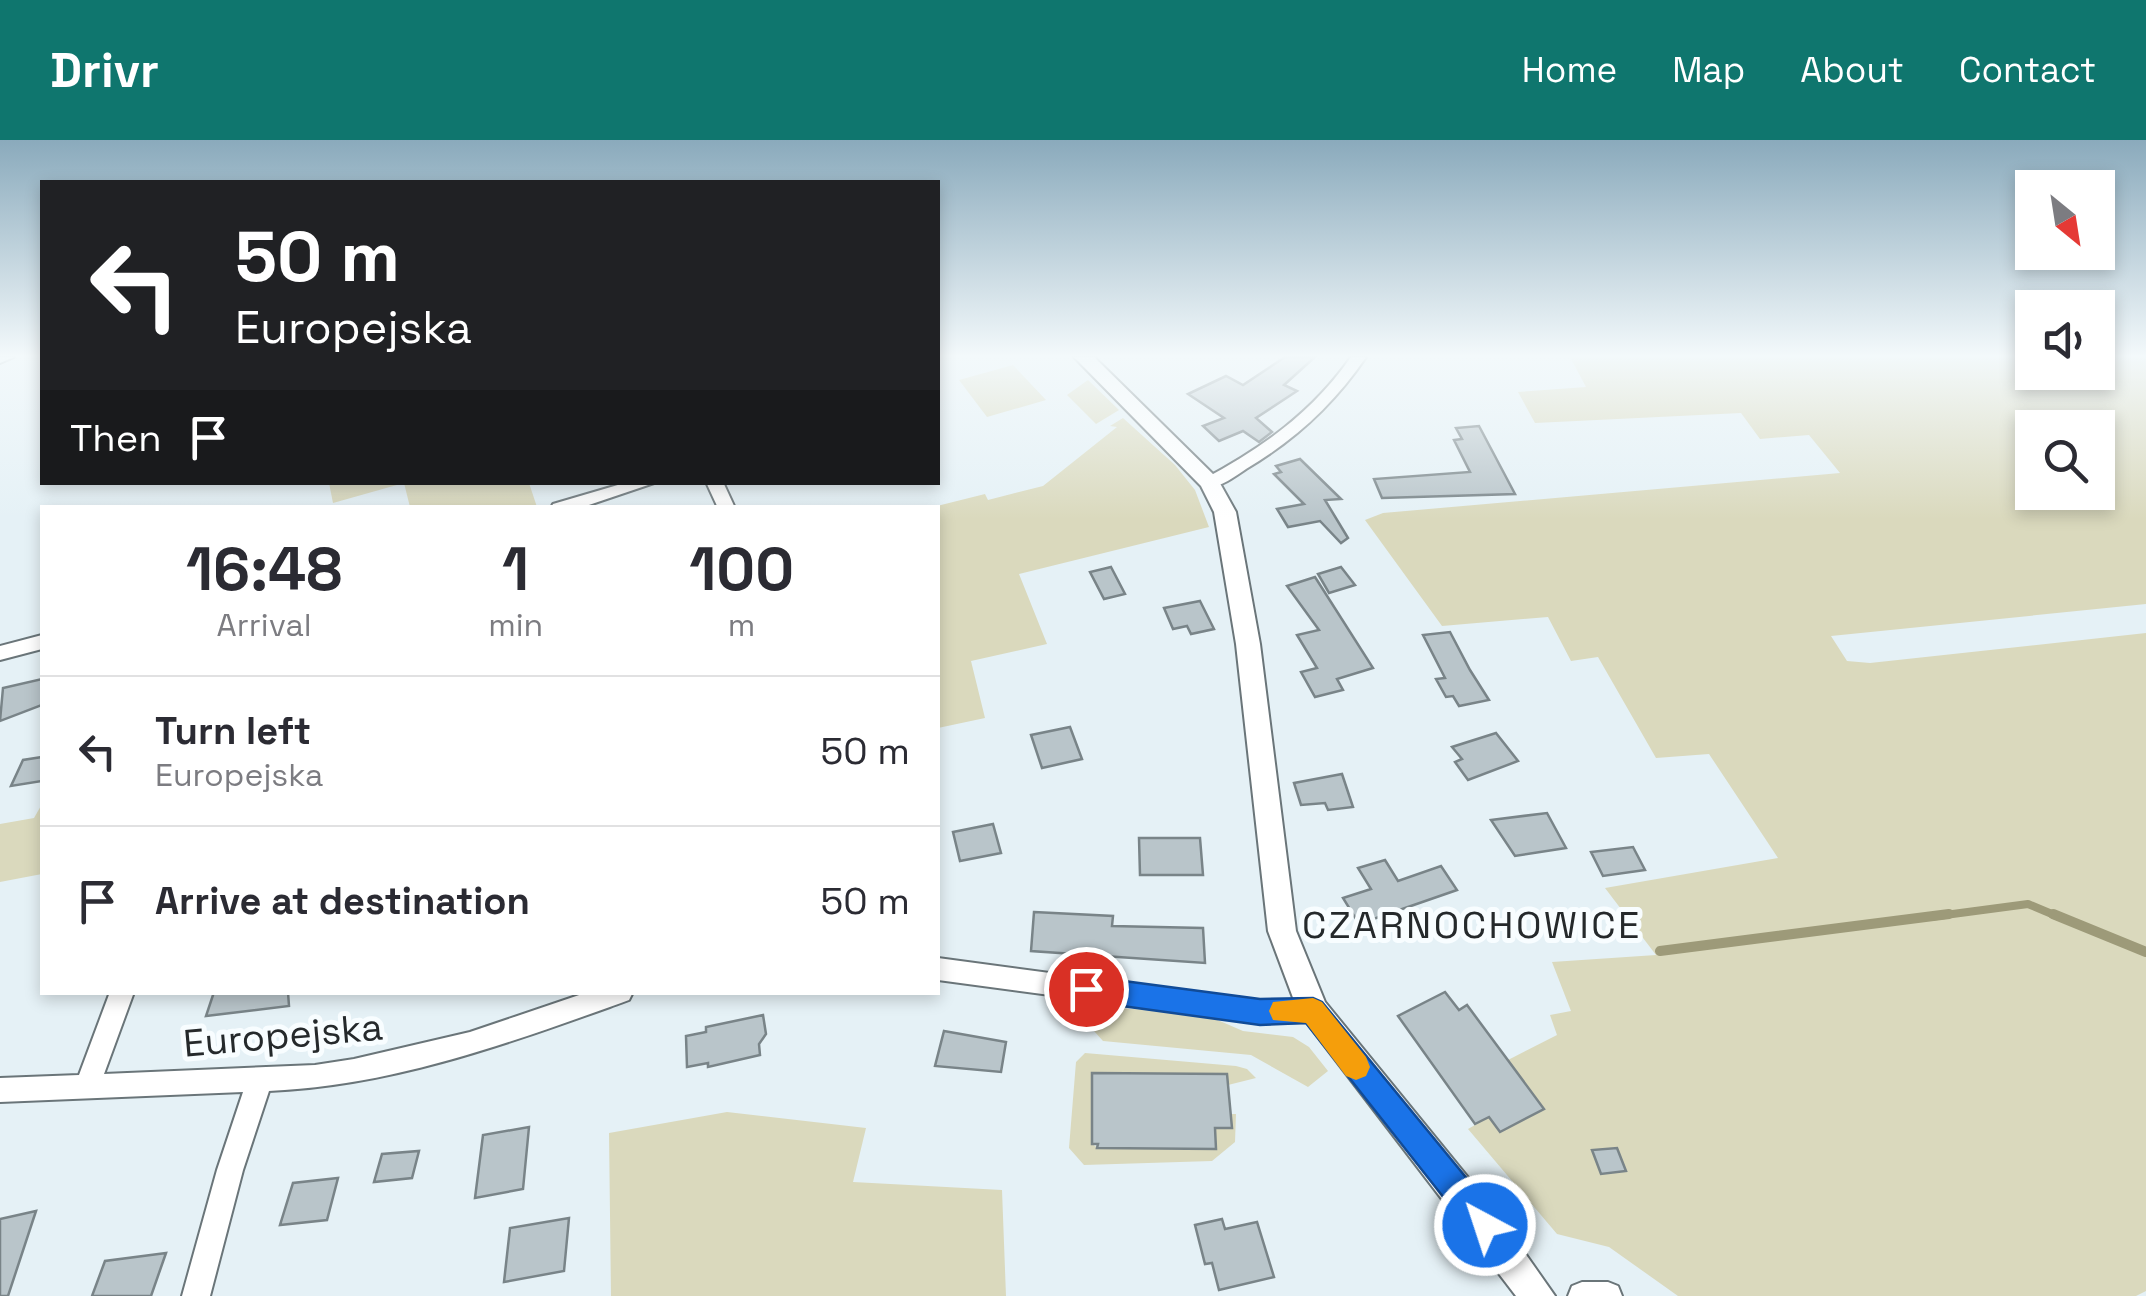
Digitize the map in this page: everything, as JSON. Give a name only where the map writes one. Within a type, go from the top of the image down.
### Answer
[{"type":"street","points":[[1138,411],[1210,482],[1226,512],[1235,554],[1282,931],[1313,1010],[1537,1296]]},
{"type":"street","points":[[1210,482],[1298,428],[1316,411]]},
{"type":"street","points":[[568,505],[638,485]]},
{"type":"street","points":[[0,652],[40,642]]},
{"type":"street","points":[[940,969],[1260,1012],[1313,1010]]},
{"type":"street","points":[[88,1087],[121,995]]},
{"type":"street","name":"Europejska","points":[[0,1090],[366,1072],[470,1044],[612,995]]},
{"type":"street","points":[[196,1296],[230,1170],[260,1079]]},
{"type":"street","points":[[1582,1296],[1608,1296]]},
{"type":"green space","points":[[982,411],[1008,411],[987,417]]},
{"type":"green space","points":[[1083,411],[1117,411],[1096,424]]},
{"type":"green space","points":[[1528,411],[2015,411],[2015,510],[2115,510],[2115,411],[2146,411],[2146,604],[1831,636],[1847,661],[1870,663],[2146,633],[2146,1291],[2136,1296],[1678,1296],[1609,1247],[1557,1234],[1468,1129],[1489,1117],[1501,1132],[1544,1109],[1508,1060],[1557,1035],[1550,1015],[1571,1011],[1552,962],[1656,955],[1605,888],[1778,858],[1709,754],[1656,758],[1598,657],[1571,661],[1548,617],[1442,626],[1365,520],[1383,513],[1840,473],[1809,435],[1760,439],[1741,413],[1535,423]]},
{"type":"green space","points":[[1123,418],[1175,465],[1195,490],[1209,527],[1019,574],[1047,644],[971,661],[985,718],[940,728],[940,505],[985,494],[988,500],[1043,486],[1117,427],[1110,426]]},
{"type":"green space","points":[[329,485],[397,485],[333,503]]},
{"type":"green space","points":[[404,485],[530,485],[536,505],[410,505]]},
{"type":"green space","points":[[40,808],[40,874],[0,882],[0,824],[34,818]]},
{"type":"green space","points":[[1095,1007],[1172,1011],[1213,1018],[1243,1031],[1293,1037],[1309,1047],[1328,1071],[1308,1087],[1251,1055],[1103,1041],[1094,1031]]},
{"type":"green space","points":[[1085,1053],[1236,1066],[1247,1069],[1256,1078],[1228,1085],[1227,1074],[1092,1073],[1092,1144],[1098,1148],[1216,1149],[1215,1128],[1230,1114],[1236,1114],[1235,1142],[1212,1161],[1084,1165],[1069,1148],[1076,1062]]},
{"type":"green space","points":[[727,1112],[866,1128],[853,1182],[1002,1190],[1006,1296],[611,1296],[609,1133]]},
{"type":"building","points":[[1213,411],[1267,411],[1256,418],[1272,432],[1259,442],[1243,431],[1219,441],[1203,426],[1224,418]]},
{"type":"building","points":[[1479,426],[1515,494],[1382,498],[1374,479],[1470,472],[1454,440],[1462,439],[1456,428]]},
{"type":"building","points":[[1300,459],[1341,499],[1325,500],[1348,538],[1341,543],[1320,521],[1288,527],[1277,509],[1304,504],[1274,474],[1281,472],[1276,466]]},
{"type":"building","points":[[1111,567],[1125,594],[1104,599],[1090,572]]},
{"type":"building","points":[[1341,567],[1355,585],[1329,593],[1318,574]]},
{"type":"building","points":[[1315,577],[1373,668],[1337,679],[1343,690],[1315,697],[1301,672],[1317,668],[1297,635],[1319,630],[1287,586]]},
{"type":"building","points":[[1200,601],[1214,629],[1191,634],[1187,626],[1173,629],[1164,608]]},
{"type":"building","points":[[1450,632],[1489,700],[1459,706],[1453,696],[1446,697],[1436,679],[1445,678],[1423,635]]},
{"type":"building","points":[[40,679],[40,706],[0,721],[3,688]]},
{"type":"building","points":[[1070,727],[1082,759],[1042,768],[1031,735]]},
{"type":"building","points":[[1496,733],[1518,761],[1468,780],[1455,762],[1462,759],[1452,747]]},
{"type":"building","points":[[40,757],[40,781],[11,786],[23,760]]},
{"type":"building","points":[[1342,774],[1353,807],[1328,810],[1325,803],[1301,805],[1294,783]]},
{"type":"building","points":[[1547,813],[1566,848],[1515,856],[1491,820]]},
{"type":"building","points":[[993,824],[1001,853],[960,861],[953,832]]},
{"type":"building","points":[[1139,838],[1200,838],[1203,875],[1140,875]]},
{"type":"building","points":[[1633,847],[1645,870],[1603,876],[1591,852]]},
{"type":"building","points":[[1385,860],[1398,881],[1441,866],[1457,890],[1359,924],[1343,898],[1371,889],[1358,868]]},
{"type":"building","points":[[1034,912],[1113,916],[1112,926],[1203,928],[1205,963],[1031,951]]},
{"type":"building","points":[[1445,992],[1459,1010],[1467,1005],[1544,1109],[1500,1132],[1489,1117],[1475,1124],[1398,1016]]},
{"type":"building","points":[[213,995],[288,995],[289,1006],[206,1016]]},
{"type":"building","points":[[763,1015],[766,1034],[759,1044],[760,1055],[708,1067],[708,1063],[687,1067],[686,1036],[706,1032],[706,1027]]},
{"type":"building","points":[[944,1031],[1006,1042],[1001,1072],[935,1066]]},
{"type":"building","points":[[1092,1073],[1227,1074],[1232,1128],[1215,1128],[1216,1149],[1097,1148],[1098,1144],[1092,1144]]},
{"type":"building","points":[[529,1127],[523,1189],[475,1198],[483,1135]]},
{"type":"building","points":[[1617,1148],[1626,1171],[1601,1174],[1592,1150]]},
{"type":"building","points":[[419,1151],[412,1178],[374,1182],[382,1154]]},
{"type":"building","points":[[338,1178],[327,1220],[280,1225],[293,1183]]},
{"type":"building","points":[[36,1211],[8,1296],[0,1296],[0,1219]]},
{"type":"building","points":[[569,1218],[564,1271],[504,1282],[510,1228]]},
{"type":"building","points":[[1222,1219],[1225,1229],[1257,1222],[1274,1277],[1219,1290],[1212,1263],[1205,1264],[1195,1225]]},
{"type":"building","points":[[166,1253],[151,1296],[92,1296],[105,1261]]},
{"type":"waterway","points":[[1930,917],[2028,904],[2059,917]]},
{"type":"waterway","points":[[1660,951],[1949,914]]},
{"type":"waterway","points":[[2053,914],[2146,952]]},
{"type":"slow traffic","points":[[1283,1011],[1313,1010],[1356,1067]]},
{"type":"district","name":"CZARNOCHOWICE","points":[[1472,925]]},
{"type":"route","points":[[1086,989],[1260,1012],[1313,1010],[1485,1225]]}]
